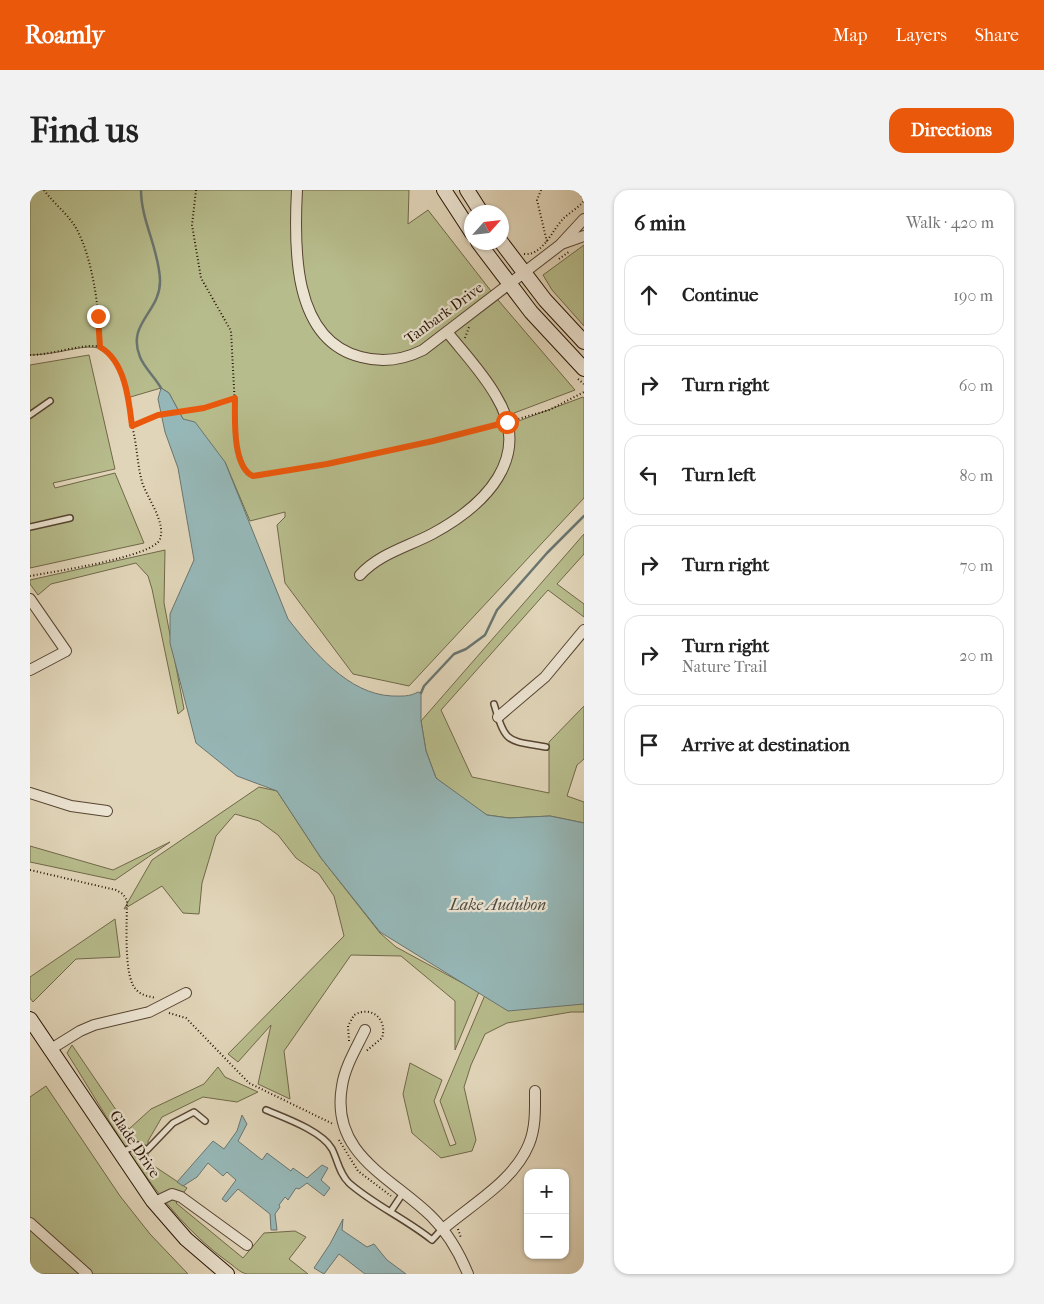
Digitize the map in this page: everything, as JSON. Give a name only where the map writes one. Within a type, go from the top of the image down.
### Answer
[{"type":"main road","points":[[444,190],[464,221]]},
{"type":"main road","points":[[467,190],[477,205]]},
{"type":"main road","points":[[484,250],[536,318],[584,369]]},
{"type":"main road","points":[[507,250],[523,273],[584,342]]},
{"type":"main road","name":"Glade Drive","points":[[30,1019],[155,1202],[186,1239],[227,1274]]},
{"type":"street","name":"Tanbark Drive","points":[[297,190],[296,237],[302,285],[310,314],[325,336],[348,353],[371,360],[384,361],[412,356],[423,350],[560,245]]},
{"type":"street","points":[[560,245],[584,219]]},
{"type":"street","points":[[560,245],[584,236]]},
{"type":"street","points":[[360,575],[378,559],[439,530],[482,500],[496,483],[505,463],[512,418],[448,332]]},
{"type":"street","points":[[30,599],[66,651],[30,670]]},
{"type":"street","points":[[498,717],[545,677],[584,630]]},
{"type":"street","points":[[30,793],[72,806],[107,811]]},
{"type":"street","points":[[51,1049],[80,1031],[94,1025],[149,1012],[186,993]]},
{"type":"street","points":[[365,1030],[346,1072],[342,1086],[341,1100],[344,1124],[355,1150],[364,1161],[404,1192],[443,1229],[468,1274]]},
{"type":"street","points":[[443,1229],[505,1178],[523,1156],[533,1130],[535,1091]]},
{"type":"street","points":[[155,1202],[172,1194],[181,1197],[247,1245]]},
{"type":"street","points":[[30,1223],[87,1274]]},
{"type":"lane","points":[[30,415],[50,401]]},
{"type":"lane","points":[[30,527],[70,518]]},
{"type":"lane","points":[[494,704],[506,737],[512,741],[546,747]]},
{"type":"lane","points":[[266,1110],[297,1123],[317,1135],[331,1147],[339,1169],[349,1182],[432,1240],[443,1229]]},
{"type":"lane","points":[[121,1152],[138,1145],[147,1150],[173,1123],[194,1112],[205,1121]]},
{"type":"lane","points":[[391,1211],[404,1192]]},
{"type":"path","points":[[44,190],[76,227],[92,267],[100,328],[100,347]]},
{"type":"path","points":[[196,190],[192,225],[201,278],[232,331],[235,427],[238,452],[246,471],[258,477],[433,441],[512,418],[549,410],[584,392]]},
{"type":"path","points":[[540,190],[537,200],[547,242]]},
{"type":"path","points":[[522,254],[531,254],[547,242],[562,219],[580,206],[584,200],[577,190]]},
{"type":"path","points":[[580,206],[584,208]]},
{"type":"path","points":[[553,263],[574,248]]},
{"type":"path","points":[[468,343],[464,336],[471,325]]},
{"type":"path","points":[[30,355],[93,346],[100,347],[109,354],[120,370],[142,481],[160,530],[158,543],[148,550],[135,555],[30,576]]},
{"type":"path","points":[[132,426],[158,415],[204,408],[235,398]]},
{"type":"path","points":[[30,870],[116,890],[123,894],[127,901],[128,951],[132,981],[140,994],[154,997],[163,1006]]},
{"type":"path","points":[[348,1044],[348,1026],[351,1018],[360,1012],[373,1012],[383,1022],[384,1032],[378,1043],[364,1054]]},
{"type":"green space","points":[[30,190],[409,190],[408,224],[428,210],[498,300],[575,390],[514,413],[516,422],[584,398],[584,498],[409,686],[353,674],[285,583],[277,525],[285,517],[285,512],[250,521],[225,462],[183,419],[169,393],[161,388],[127,398],[120,374],[113,359],[104,350],[93,347],[30,355]]},
{"type":"green space","points":[[584,245],[584,326],[552,290],[543,275]]},
{"type":"green space","points":[[89,355],[115,469],[53,483],[55,488],[115,473],[144,543],[30,568],[30,365]]},
{"type":"green space","points":[[584,534],[584,554],[557,584],[584,604],[584,617],[548,590],[441,710],[472,777],[549,793],[549,742],[584,706],[584,759],[577,765],[567,796],[584,802],[584,823],[550,816],[509,818],[487,815],[469,804],[436,778],[426,751],[421,721]]},
{"type":"green space","points":[[165,550],[164,603],[184,709],[178,714],[152,589],[148,576],[136,563],[51,584],[38,595],[30,584],[30,580]]},
{"type":"green space","points":[[259,787],[277,791],[321,858],[380,933],[396,947],[479,992],[455,1050],[455,1001],[401,956],[351,955],[284,1051],[290,1099],[258,1084],[271,1025],[238,1062],[228,1054],[344,936],[334,896],[319,874],[296,858],[278,835],[259,821],[235,814],[216,836],[202,883],[199,914],[183,913],[162,886],[124,909],[152,860]]},
{"type":"green space","points":[[170,842],[115,880],[30,862],[30,846],[113,870]]},
{"type":"green space","points":[[115,919],[120,957],[76,959],[33,1002],[30,998],[30,977]]},
{"type":"green space","points":[[485,995],[584,1000],[584,1012],[571,1012],[507,1023],[485,1034],[471,1065],[464,1087],[476,1140],[472,1151],[441,1158],[412,1133],[403,1094],[410,1063],[442,1080],[434,1101],[450,1146],[456,1144],[440,1101]]},
{"type":"green space","points":[[72,1045],[129,1129],[151,1109],[204,1084],[218,1067],[225,1077],[258,1092],[237,1102],[203,1097],[162,1117],[148,1141],[148,1162],[187,1188],[176,1203],[243,1258],[264,1233],[295,1231],[306,1237],[289,1259],[308,1274],[247,1274],[237,1269],[203,1242],[158,1193],[119,1137],[67,1053]]},
{"type":"green space","points":[[46,1086],[120,1196],[150,1234],[188,1274],[30,1274],[30,1097]]},
{"type":"water","name":"Lake Audubon","points":[[161,388],[169,393],[183,419],[195,422],[225,462],[288,619],[309,645],[333,669],[361,688],[392,696],[421,693],[421,721],[426,751],[436,778],[487,815],[509,818],[550,816],[584,823],[584,1004],[508,1011],[380,932],[321,858],[277,791],[237,776],[196,743],[170,643],[170,614],[194,560],[178,468],[165,432],[158,399]]},
{"type":"water","points":[[242,1115],[247,1124],[238,1141],[262,1160],[267,1153],[291,1171],[293,1168],[307,1178],[322,1165],[328,1168],[321,1180],[330,1188],[324,1196],[307,1183],[299,1189],[296,1188],[288,1200],[285,1197],[275,1214],[277,1230],[271,1230],[270,1214],[238,1189],[226,1202],[222,1199],[236,1180],[227,1172],[223,1176],[208,1163],[197,1177],[183,1186],[177,1182],[213,1141],[224,1149],[237,1131]]},
{"type":"water","points":[[343,1219],[342,1230],[367,1247],[374,1244],[387,1260],[406,1274],[365,1274],[339,1254],[324,1274],[314,1268],[330,1244]]},
{"type":"waterway","points":[[141,190],[144,213],[157,257],[160,280],[159,291],[155,301],[140,326],[137,335],[137,345],[142,361],[161,388]]},
{"type":"waterway","points":[[421,693],[424,686],[454,654],[466,649],[485,635],[497,610],[547,553],[584,516]]},
{"type":"route","points":[[98,316],[100,347],[109,354],[120,370],[132,426],[158,415],[204,408],[235,398],[235,427],[238,452],[246,471],[253,476],[258,477],[327,464],[433,441],[507,422]]}]
